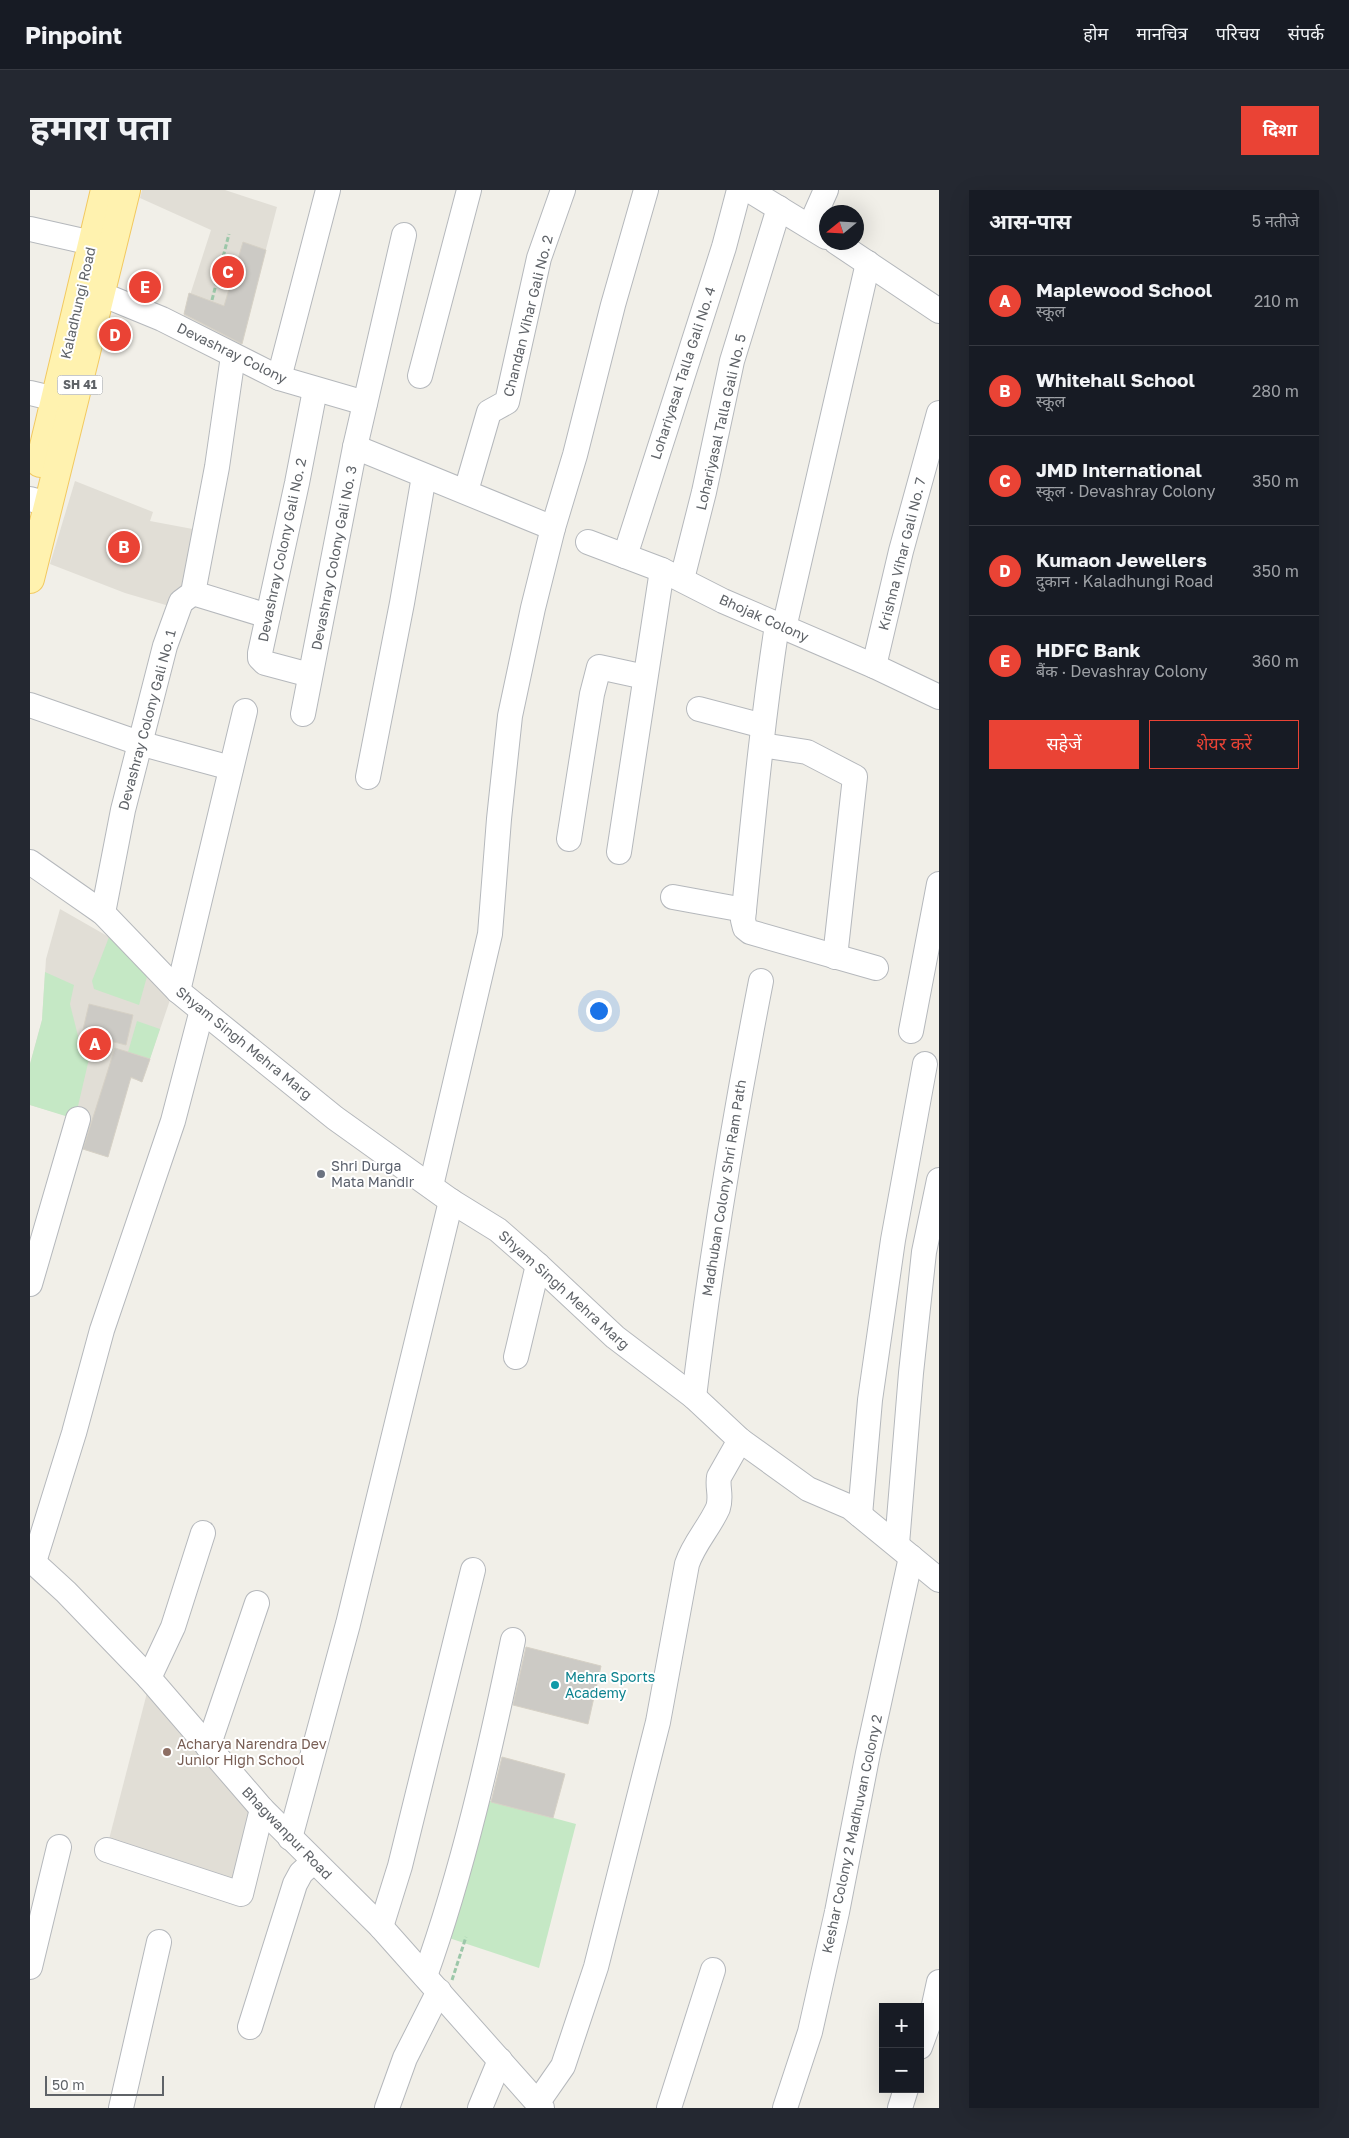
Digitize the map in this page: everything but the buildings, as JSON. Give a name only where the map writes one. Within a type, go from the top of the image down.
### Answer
[{"type":"main road","name":"Kaladhungi Road","points":[[92,291],[92,243],[105,190]]},
{"type":"main road","name":"Kaladhungi Road","points":[[30,579],[35,501],[54,399],[126,190]]},
{"type":"street","points":[[279,378],[328,190]]},
{"type":"street","points":[[420,376],[469,190]]},
{"type":"street","name":"Chandan Vihar Gali No. 2","points":[[466,491],[489,412],[507,402],[539,258],[563,190]]},
{"type":"street","points":[[431,1186],[490,934],[499,819],[510,716],[553,528],[575,455],[613,305],[646,190]]},
{"type":"street","name":"Lohariyasal Talla Gali No. 4","points":[[625,556],[724,247],[739,190]]},
{"type":"street","points":[[749,190],[818,231],[826,190]]},
{"type":"street","name":"Lohariyasal Talla Gali No. 5","points":[[619,852],[645,677],[672,574],[704,492],[732,361],[779,208]]},
{"type":"street","points":[[30,230],[92,243]]},
{"type":"street","points":[[365,403],[404,234]]},
{"type":"street","points":[[848,250],[939,311]]},
{"type":"street","points":[[868,263],[781,626],[762,735],[744,910],[745,928],[750,932],[876,968]]},
{"type":"street","name":"Devashray Colony","points":[[92,291],[162,319],[279,378],[365,403]]},
{"type":"street","points":[[233,356],[217,467],[193,594],[268,616]]},
{"type":"street","name":"Devashray Colony Gali No. 2","points":[[310,676],[265,663],[260,658],[315,390]]},
{"type":"street","name":"Devashray Colony Gali No. 3","points":[[303,714],[365,403]]},
{"type":"street","name":"Krishna Vihar Gali No. 7","points":[[874,666],[901,551],[939,412]]},
{"type":"street","points":[[356,447],[553,528]]},
{"type":"street","points":[[368,777],[402,603],[424,476]]},
{"type":"street","name":"Bhojak Colony","points":[[588,542],[672,574],[781,626],[874,666],[939,697]]},
{"type":"street","name":"Devashray Colony Gali No. 1","points":[[103,913],[139,743],[165,646],[181,602],[193,594]]},
{"type":"street","points":[[570,839],[592,694],[599,668],[645,677]]},
{"type":"street","points":[[30,705],[139,743],[231,768]]},
{"type":"street","points":[[699,709],[807,752],[855,777],[835,957]]},
{"type":"street","points":[[178,991],[245,711]]},
{"type":"street","name":"Shyam Singh Mehra Marg","points":[[30,862],[103,913],[178,991],[335,1118],[451,1201],[498,1230],[615,1337],[694,1397],[740,1440],[808,1489],[850,1507],[939,1580]]},
{"type":"street","points":[[911,1031],[939,889]]},
{"type":"street","points":[[673,898],[744,910]]},
{"type":"street","name":"Madhuban Colony Shri Ram Path","points":[[694,1397],[707,1293],[728,1156],[761,981]]},
{"type":"street","points":[[32,1561],[74,1433],[102,1330],[173,1121],[202,1010]]},
{"type":"street","points":[[860,1515],[870,1400],[891,1249],[925,1064]]},
{"type":"street","points":[[30,1284],[78,1119]]},
{"type":"street","name":"Keshar Colony 2 Madhuvan Colony 2","points":[[785,2108],[810,2032],[838,1912],[904,1551],[911,1374],[924,1252],[939,1180]]},
{"type":"street","points":[[290,1838],[348,1624],[451,1201]]},
{"type":"street","points":[[516,1357],[538,1265]]},
{"type":"street","points":[[540,2105],[564,2066],[596,1967],[658,1722],[687,1564],[692,1548],[717,1509],[721,1496],[718,1483],[719,1477],[740,1440]]},
{"type":"street","points":[[149,1678],[173,1627],[203,1533]]},
{"type":"street","name":"Bhagwanpur Road","points":[[32,1561],[149,1678],[262,1809],[313,1862],[381,1927],[540,2105]]},
{"type":"street","points":[[381,1927],[402,1856],[473,1570]]},
{"type":"street","points":[[208,1748],[258,1603]]},
{"type":"street","points":[[387,2108],[405,2058],[437,1989],[441,1931],[495,1726],[513,1640]]},
{"type":"street","points":[[107,1850],[241,1894],[262,1809]]},
{"type":"street","points":[[30,1967],[60,1847]]},
{"type":"street","points":[[250,2027],[295,1884],[301,1873],[313,1862]]},
{"type":"street","points":[[121,2108],[159,1942]]},
{"type":"street","points":[[669,2108],[713,1970]]},
{"type":"street","points":[[924,2035],[932,2014],[939,1982]]},
{"type":"street","points":[[480,2108],[500,2060]]},
{"type":"street","points":[[900,2108],[905,2093]]},
{"type":"path","points":[[212,300],[229,234]]},
{"type":"path","points":[[437,1989],[466,1937]]},
{"type":"shaded area","points":[[142,190],[225,190],[277,207],[241,345],[182,320],[211,230],[140,198]]},
{"type":"shaded area","points":[[75,481],[153,512],[150,521],[198,530],[176,608],[125,593],[50,564]]},
{"type":"shaded area","points":[[60,909],[109,937],[139,963],[170,1000],[142,1082],[130,1078],[108,1157],[75,1147],[81,1120],[30,1105],[30,1064],[42,1020],[46,959]]},
{"type":"shaded area","name":"Acharya Narendra Dev Junior High School","points":[[148,1689],[256,1815],[238,1888],[107,1847]]},
{"type":"green space","points":[[109,937],[148,973],[139,1005],[94,989],[92,981]]},
{"type":"green space","points":[[45,972],[74,985],[70,1004],[79,1040],[92,1046],[75,1119],[30,1105],[30,1064],[42,1020]]},
{"type":"green space","points":[[137,1021],[160,1029],[150,1059],[128,1052]]},
{"type":"green space","points":[[483,1799],[576,1824],[539,1968],[443,1936]]},
{"type":"place","name":"JMD International","points":[[228,272]]},
{"type":"place","name":"HDFC Bank","points":[[145,287]]},
{"type":"place","name":"Kumaon Jewellers","points":[[115,335]]},
{"type":"place","name":"Whitehall School","points":[[124,547]]},
{"type":"place","name":"Maplewood School","points":[[95,1044]]},
{"type":"place","name":"Shri Durga Mata Mandir","points":[[321,1174]]},
{"type":"place","name":"Mehra Sports Academy","points":[[555,1685]]},
{"type":"place","name":"Acharya Narendra Dev Junior High School","points":[[167,1752]]}]
